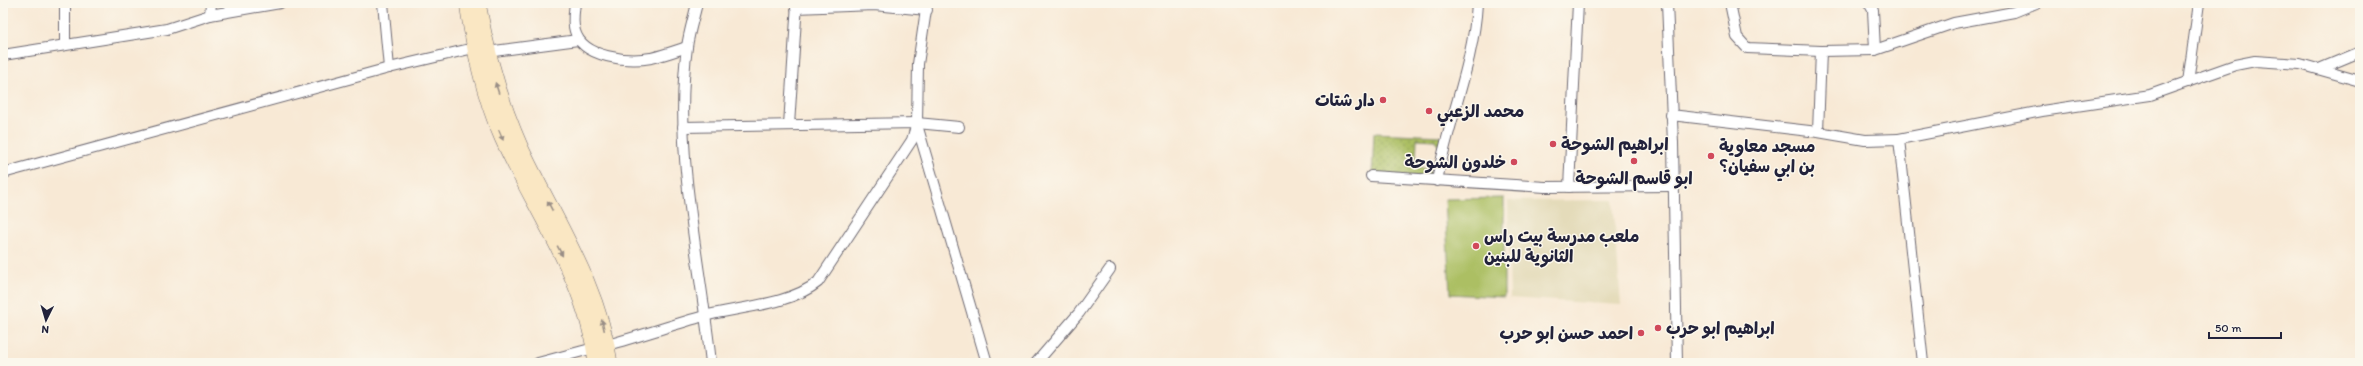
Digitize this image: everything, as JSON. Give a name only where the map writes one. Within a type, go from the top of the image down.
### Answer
[{"type":"main road","points":[[467,3],[480,50]]},
{"type":"main road","points":[[478,3],[480,50],[484,88],[502,136],[577,288],[601,346],[610,363]]},
{"type":"main road","points":[[596,363],[601,346]]},
{"type":"street","points":[[65,45],[66,3]]},
{"type":"street","points":[[210,15],[211,3]]},
{"type":"street","points":[[3,55],[168,29],[210,15],[280,3]]},
{"type":"street","points":[[383,3],[389,68]]},
{"type":"street","points":[[575,3],[574,31],[578,40],[596,52],[625,59],[651,58],[687,46]]},
{"type":"street","points":[[697,3],[687,46],[683,127],[691,218],[706,316],[711,363]]},
{"type":"street","points":[[1437,181],[1444,143],[1473,47],[1478,3]]},
{"type":"street","points":[[1569,187],[1578,3]]},
{"type":"street","points":[[1667,3],[1672,115],[1677,363]]},
{"type":"street","points":[[1730,3],[1738,37],[1747,48],[1821,51],[1875,50],[1954,24],[2014,12],[2036,3]]},
{"type":"street","points":[[1869,3],[1873,10],[1875,50]]},
{"type":"street","points":[[2188,82],[2199,3]]},
{"type":"street","points":[[538,363],[706,316],[791,296],[806,291],[818,282],[910,147],[917,123],[918,64],[927,6],[797,6],[789,125]]},
{"type":"street","points":[[3,173],[389,68],[480,50],[578,40]]},
{"type":"street","points":[[1818,132],[1821,51]]},
{"type":"street","points":[[2319,70],[2360,52]]},
{"type":"street","points":[[1672,115],[1818,132],[1865,140],[1899,140],[2042,111],[2150,95],[2235,65],[2255,61],[2287,62],[2360,82]]},
{"type":"street","points":[[683,127],[917,123],[959,127]]},
{"type":"street","points":[[917,123],[974,327],[987,363]]},
{"type":"street","points":[[1899,140],[1923,363]]},
{"type":"street","points":[[1371,176],[1437,181],[1569,187],[1673,186]]},
{"type":"street","points":[[1036,363],[1079,313],[1110,269]]},
{"type":"shaded area","points":[[1613,200],[1621,305],[1510,298],[1508,201]]},
{"type":"green space","points":[[1374,133],[1441,136],[1440,149],[1435,140],[1417,139],[1416,160],[1418,166],[1431,171],[1431,177],[1372,175]]},
{"type":"green space","name":"ملعب مدرسة بيت راس الثانوية للبنين","points":[[1504,198],[1504,297],[1450,294],[1445,199]]},
{"type":"place","name":"دار شتات","points":[[1383,100]]},
{"type":"place","name":"محمد الزعبي","points":[[1429,111]]},
{"type":"place","name":"ابراهيم الشوحة","points":[[1553,144]]},
{"type":"place","name":"مسجد معاوية بن ابي سفيان؟","points":[[1711,156]]},
{"type":"place","name":"ابو قاسم الشوحة","points":[[1634,161]]},
{"type":"place","name":"خلدون الشوحة","points":[[1514,162]]},
{"type":"place","name":"ملعب مدرسة بيت راس الثانوية للبنين","points":[[1476,246]]},
{"type":"place","name":"ابراهيم ابو حرب","points":[[1658,328]]},
{"type":"place","name":"احمد حسن ابو حرب","points":[[1641,333]]}]
